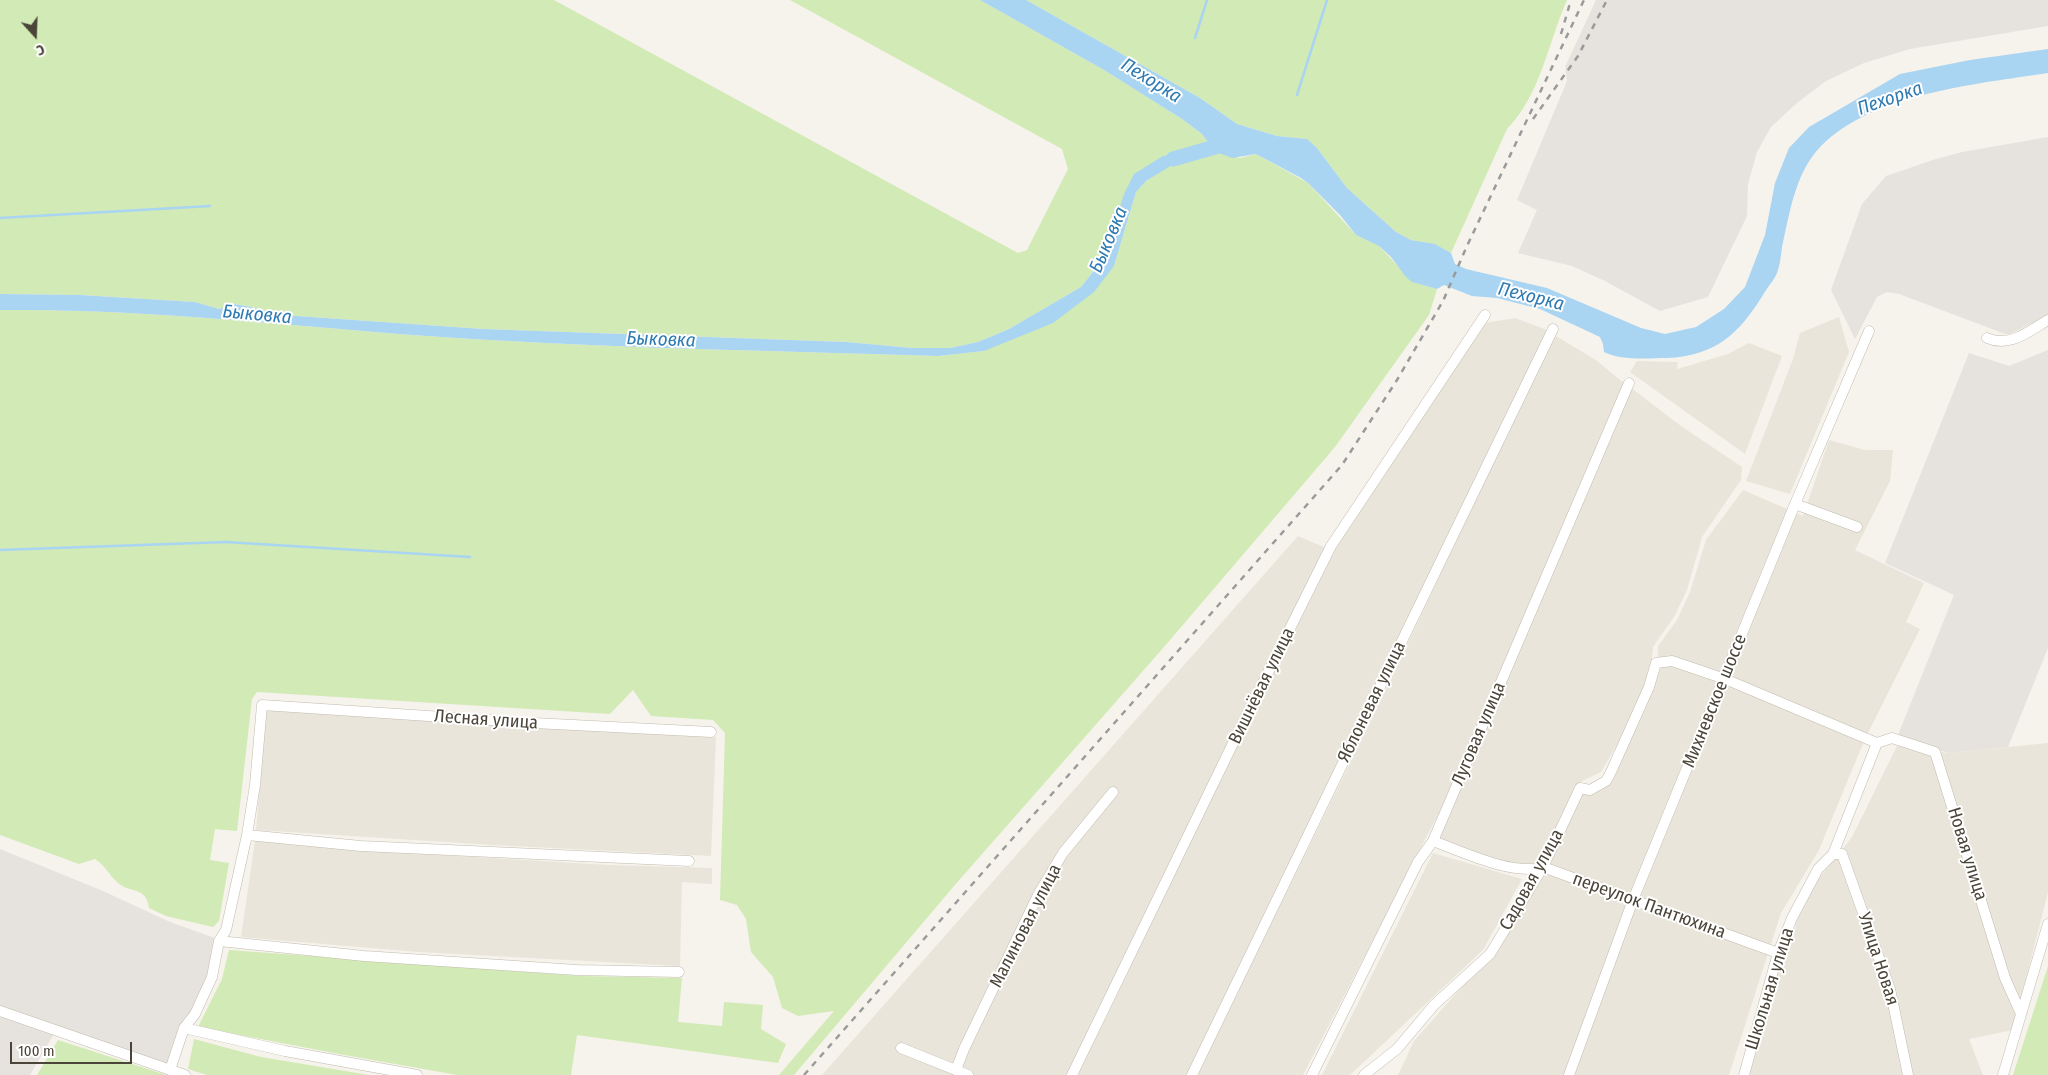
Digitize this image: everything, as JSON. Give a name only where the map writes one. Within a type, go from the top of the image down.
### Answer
[{"type":"street","name":"Вишнёвая улица","points":[[1072,1075],[1102,1017],[1237,735],[1332,546],[1485,315]]},
{"type":"street","points":[[1986,338],[1995,342],[2012,341],[2048,320]]},
{"type":"street","name":"Яблоневая улица","points":[[1192,1075],[1553,329]]},
{"type":"street","name":"Михневское шоссе","points":[[1569,1075],[1633,900],[1795,504],[1869,331]]},
{"type":"street","name":"Луговая улица","points":[[1312,1075],[1418,862],[1433,842],[1629,383]]},
{"type":"street","points":[[1795,504],[1857,527]]},
{"type":"street","name":"Садовая улица","points":[[1364,1075],[1396,1049],[1434,1005],[1490,954],[1543,867],[1580,788],[1590,790],[1606,781],[1649,687],[1656,664],[1672,661],[1725,679]]},
{"type":"street","points":[[1725,679],[1877,743]]},
{"type":"street","name":"Лесная улица","points":[[247,835],[255,785],[262,705],[534,724],[711,732]]},
{"type":"street","name":"Новая улица","points":[[1877,743],[1892,738],[1936,752],[2005,978],[2021,1014]]},
{"type":"street","name":"Школьная улица","points":[[1744,1075],[1778,953],[1792,918],[1818,870],[1833,854],[1877,743]]},
{"type":"street","name":"Малиновая улица","points":[[956,1070],[964,1049],[1039,893],[1063,854],[1113,792]]},
{"type":"street","points":[[170,1070],[184,1028],[198,1008],[212,977],[218,941],[226,930],[247,835],[361,846],[690,861]]},
{"type":"street","name":"переулок Пантюхина","points":[[1433,842],[1516,868],[1534,869],[1543,867],[1778,953]]},
{"type":"street","name":"Улица Новая","points":[[1833,854],[1842,854],[1890,989],[1908,1075]]},
{"type":"street","points":[[2003,1075],[2048,924]]},
{"type":"street","points":[[218,941],[364,956],[577,970],[680,972]]},
{"type":"street","points":[[0,1011],[185,1075]]},
{"type":"street","points":[[184,1028],[286,1051],[417,1075]]},
{"type":"street","points":[[901,1048],[968,1075]]},
{"type":"shaded area","points":[[1596,0],[2048,0],[2048,26],[1910,49],[1864,63],[1826,81],[1797,103],[1771,127],[1757,152],[1748,184],[1747,216],[1708,297],[1660,311],[1605,281],[1572,266],[1518,253],[1537,210],[1517,200],[1567,81],[1565,67]]},
{"type":"shaded area","points":[[2048,137],[2048,315],[2008,335],[1899,294],[1887,292],[1877,297],[1855,339],[1831,290],[1862,204],[1886,176],[1962,152]]},
{"type":"shaded area","points":[[1839,317],[1849,352],[1790,494],[1746,481],[1793,359],[1800,333]]},
{"type":"shaded area","points":[[1515,318],[1550,331],[1187,1075],[1077,1075],[1194,832],[1336,548],[1485,323]]},
{"type":"shaded area","points":[[1554,335],[1596,360],[1625,384],[1457,778],[1303,1075],[1197,1075],[1379,704]]},
{"type":"shaded area","points":[[1749,343],[1782,356],[1745,454],[1630,372],[1637,361],[1678,362],[1677,369],[1728,354]]},
{"type":"shaded area","points":[[2048,350],[2048,648],[2008,747],[1948,753],[1898,735],[1954,595],[1885,563],[1969,353],[2009,366]]},
{"type":"shaded area","points":[[1630,387],[1681,426],[1742,467],[1741,480],[1702,537],[1687,590],[1674,617],[1653,647],[1651,670],[1643,692],[1618,743],[1601,772],[1580,782],[1537,868],[1520,868],[1438,841]]},
{"type":"shaded area","points":[[1829,440],[1865,450],[1893,450],[1890,481],[1855,550],[1924,583],[1906,622],[1920,629],[1864,741],[1819,850],[1781,913],[1729,1075],[1398,1075],[1414,1041],[1504,939],[1582,791],[1609,782],[1657,678],[1658,646],[1677,620],[1690,592],[1706,540],[1743,490],[1803,516]]},
{"type":"shaded area","points":[[1298,536],[1326,548],[1068,1075],[822,1075]]},
{"type":"shaded area","points":[[266,708],[716,737],[711,856],[256,830]]},
{"type":"shaded area","points":[[2048,743],[2048,892],[2013,1030],[1969,1039],[1983,1075],[1747,1075],[1776,976],[1809,891],[1852,837],[1897,746],[1948,753]]},
{"type":"shaded area","points":[[255,841],[608,865],[712,868],[712,884],[682,882],[680,966],[418,952],[241,937]]},
{"type":"shaded area","points":[[0,849],[103,891],[170,922],[215,938],[207,978],[194,1010],[184,1018],[167,1064],[58,1027],[30,1075],[0,1075]]},
{"type":"shaded area","points":[[1433,853],[1522,879],[1483,950],[1350,1075],[1322,1075]]},
{"type":"green space","points":[[0,0],[554,0],[1018,253],[1027,250],[1068,169],[1062,149],[790,0],[980,0],[1104,70],[1182,119],[1203,135],[1216,152],[1240,158],[1256,154],[1308,183],[1356,235],[1379,246],[1413,282],[1437,289],[1429,315],[1335,447],[1164,647],[954,886],[794,1075],[779,1075],[834,1011],[798,1016],[782,1008],[773,977],[751,952],[746,919],[737,905],[720,900],[725,733],[713,720],[651,716],[633,690],[610,714],[257,692],[252,699],[237,831],[215,829],[210,860],[229,863],[219,921],[213,927],[166,916],[149,908],[147,901],[141,893],[122,886],[95,859],[79,864],[0,835],[0,310],[61,310],[184,316],[429,336],[602,346],[938,356],[984,351],[1114,266],[1136,192],[1146,181],[1191,153],[1134,175],[1096,268],[1081,287],[1009,329],[978,342],[950,348],[912,348],[847,342],[483,329],[282,315],[234,304],[219,309],[195,302],[80,295],[0,294]]},
{"type":"green space","points":[[1026,0],[1567,0],[1536,84],[1519,115],[1507,129],[1451,253],[1435,244],[1411,240],[1396,232],[1347,188],[1317,148],[1307,139],[1277,136],[1237,124],[1200,98]]},
{"type":"green space","points":[[229,950],[581,976],[682,978],[678,1022],[722,1026],[724,1002],[763,1005],[761,1029],[786,1044],[778,1063],[577,1035],[571,1075],[457,1075],[198,1027],[222,979]]},
{"type":"green space","points":[[2048,966],[2048,1075],[2013,1075]]},
{"type":"green space","points":[[194,1039],[261,1057],[369,1075],[207,1075],[188,1069]]},
{"type":"green space","points":[[58,1040],[166,1075],[37,1075]]},
{"type":"water","name":"Пехорка","points":[[980,0],[1026,0],[1200,98],[1237,124],[1277,136],[1307,139],[1317,148],[1347,188],[1396,232],[1411,240],[1435,244],[1451,253],[1455,264],[1466,269],[1547,288],[1641,328],[1665,334],[1696,327],[1724,309],[1745,287],[1765,235],[1775,183],[1789,148],[1809,127],[1900,74],[1970,60],[2048,49],[2048,73],[1959,87],[1928,94],[1869,114],[1843,128],[1821,146],[1805,168],[1791,207],[1777,273],[1754,309],[1735,332],[1699,353],[1667,358],[1627,358],[1604,352],[1600,337],[1540,309],[1497,298],[1472,296],[1444,285],[1437,289],[1412,282],[1379,246],[1356,235],[1340,215],[1301,178],[1256,154],[1232,158],[1216,152],[1202,134],[1182,119],[1104,70]]},
{"type":"water","points":[[1192,153],[1146,181],[1136,192],[1114,266],[1094,292],[1053,323],[984,351],[938,356],[602,346],[429,336],[184,316],[61,310],[0,310],[0,294],[80,295],[195,302],[219,309],[234,304],[282,315],[483,329],[847,342],[912,348],[950,348],[978,342],[1009,329],[1081,287],[1096,268],[1111,235],[1124,194],[1134,174],[1163,156]]},
{"type":"waterway","points":[[1195,38],[1207,0]]},
{"type":"waterway","points":[[1297,95],[1327,0]]},
{"type":"waterway","name":"Быковка","points":[[1173,159],[1229,143]]},
{"type":"waterway","points":[[0,218],[210,206]]},
{"type":"waterway","points":[[0,550],[226,542],[470,557]]},
{"type":"railway","points":[[1561,34],[1571,0]]},
{"type":"railway","points":[[804,1075],[1342,465],[1397,380],[1443,301],[1466,248],[1584,0]]},
{"type":"railway","points":[[1533,119],[1578,56],[1607,0]]}]
